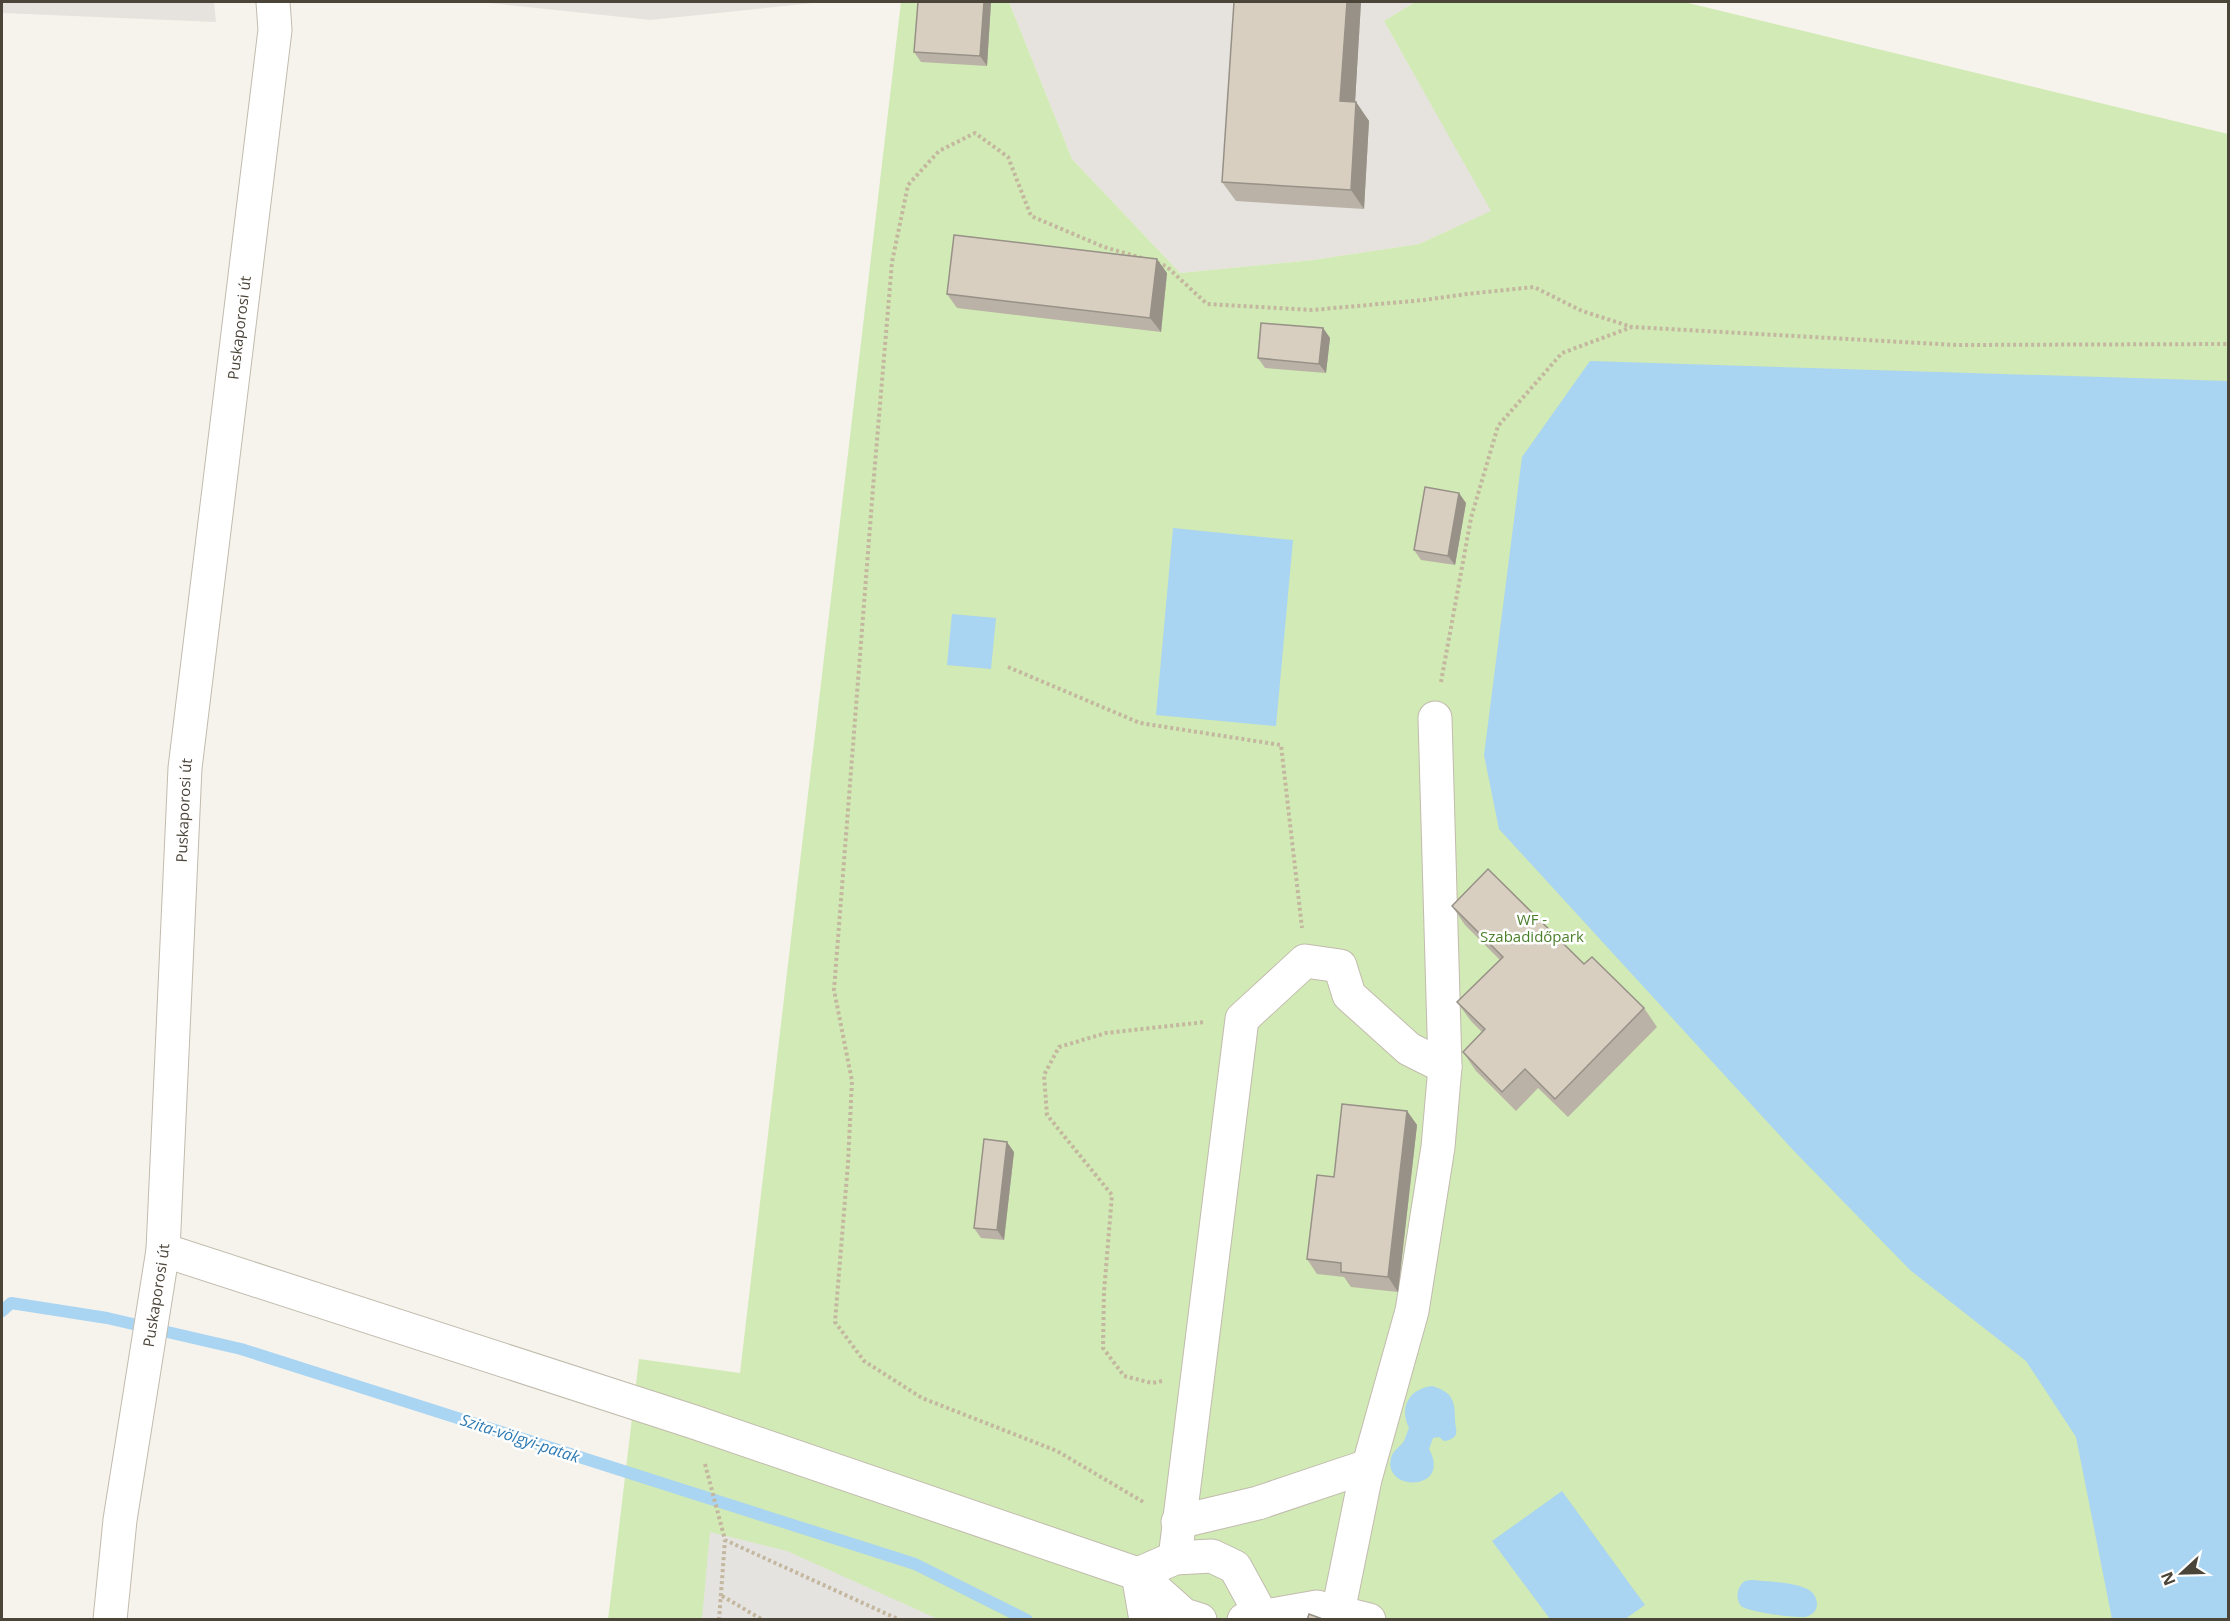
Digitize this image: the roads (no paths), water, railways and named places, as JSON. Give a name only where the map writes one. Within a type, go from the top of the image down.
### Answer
[{"type":"street","name":"Puskaporosi út","points":[[110,1620],[120,1520],[163,1250],[185,768],[273,41],[273,2]]},
{"type":"street","points":[[1138,1574],[1175,1558],[1212,1556],[1235,1567],[1257,1619],[1317,1607],[1354,1616],[1368,1466],[1412,1311],[1438,1147],[1445,1067],[1435,718]]},
{"type":"street","points":[[1175,1558],[1242,1019],[1305,961],[1340,966],[1349,995],[1409,1049],[1445,1067]]},
{"type":"street","points":[[163,1250],[694,1422],[1138,1574],[1184,1615],[1200,1620]]},
{"type":"street","points":[[1179,1522],[1258,1503],[1368,1466]]},
{"type":"street","points":[[1138,1574],[1146,1620]]},
{"type":"water","points":[[1590,361],[2228,381],[2228,1619],[2112,1619],[2076,1437],[2026,1361],[1910,1270],[1794,1151],[1499,829],[1484,755],[1522,457]]},
{"type":"water","points":[[1173,528],[1293,540],[1276,726],[1156,715]]},
{"type":"water","points":[[952,614],[996,618],[991,669],[947,665]]},
{"type":"water","points":[[1432,1386],[1444,1391],[1451,1398],[1456,1433],[1450,1440],[1433,1438],[1429,1449],[1434,1463],[1431,1474],[1424,1480],[1404,1481],[1395,1476],[1391,1467],[1392,1455],[1404,1441],[1409,1428],[1405,1413],[1406,1406],[1408,1400],[1417,1391]]},
{"type":"water","points":[[1562,1491],[1645,1605],[1625,1619],[1550,1619],[1492,1541]]},
{"type":"water","points":[[1745,1581],[1786,1583],[1805,1588],[1814,1594],[1816,1608],[1810,1615],[1800,1617],[1745,1608],[1739,1603],[1739,1589]]},
{"type":"waterway","name":"Szita-völgyi-patak","points":[[2,1311],[11,1303],[107,1318],[241,1349],[915,1564],[1027,1620]]},
{"type":"park label","name":"WF - Szabadidőpark","points":[[1532,928]]}]
